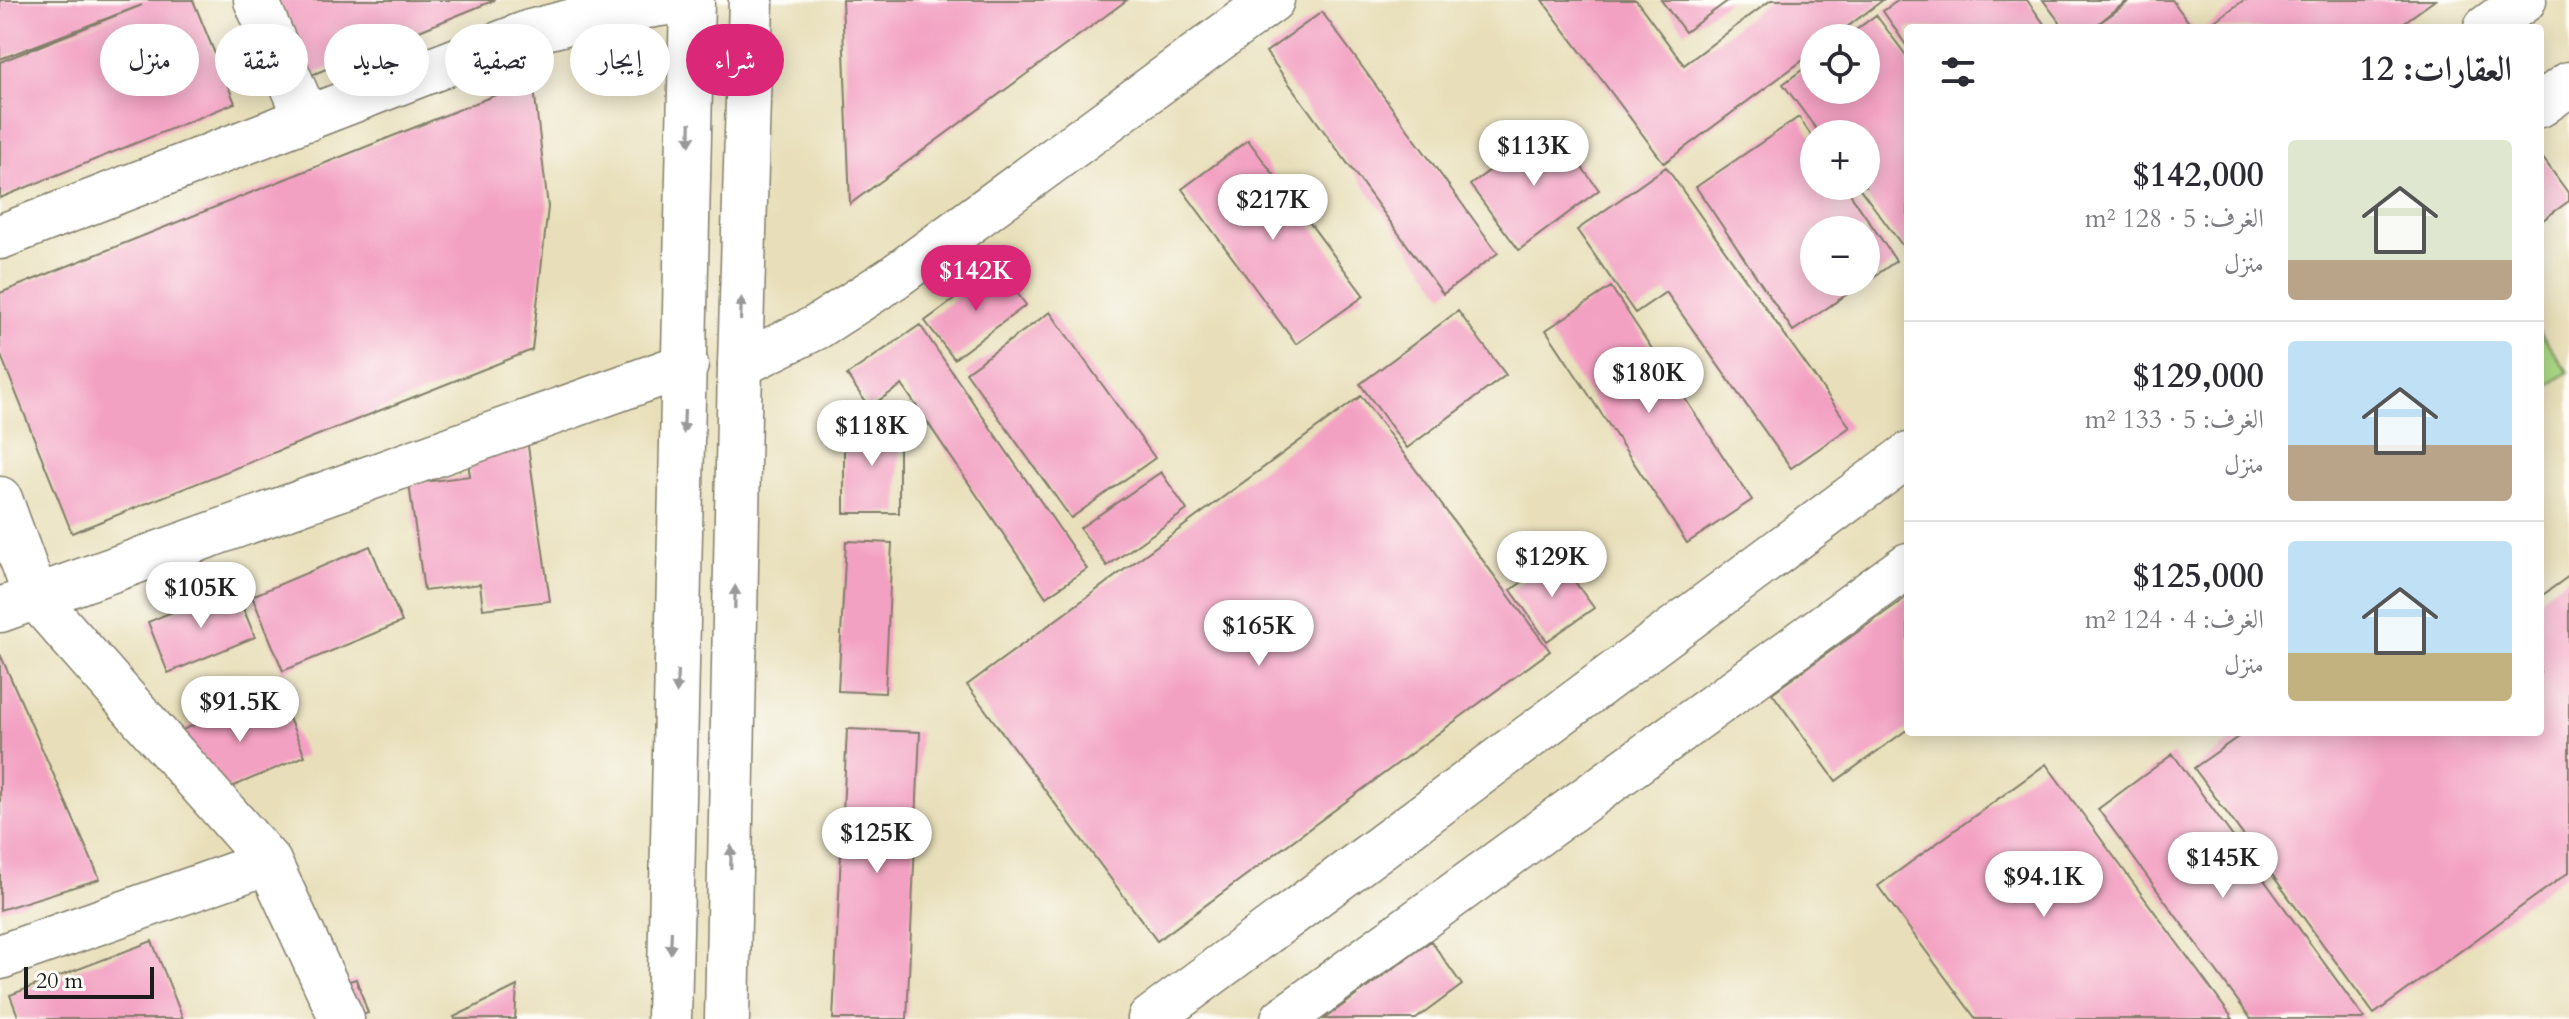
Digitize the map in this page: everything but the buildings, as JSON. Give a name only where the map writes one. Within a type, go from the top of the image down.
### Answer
[{"type":"street","points":[[256,0],[307,119]]},
{"type":"street","points":[[0,237],[530,32],[608,12],[690,0],[686,365],[669,1019]]},
{"type":"street","points":[[727,1019],[740,365],[751,0]]},
{"type":"street","points":[[740,365],[817,327],[893,278],[1272,0]]},
{"type":"street","points":[[2491,24],[2524,0]]},
{"type":"street","points":[[2544,102],[2569,84]]},
{"type":"street","points":[[18,604],[686,365]]},
{"type":"street","points":[[1150,1019],[1904,458]]},
{"type":"street","points":[[0,499],[18,604],[269,862],[342,1019]]},
{"type":"street","points":[[1283,1019],[1904,568]]},
{"type":"street","points":[[0,957],[269,862]]},
{"type":"green space","points":[[2544,338],[2568,372],[2544,388]]}]
